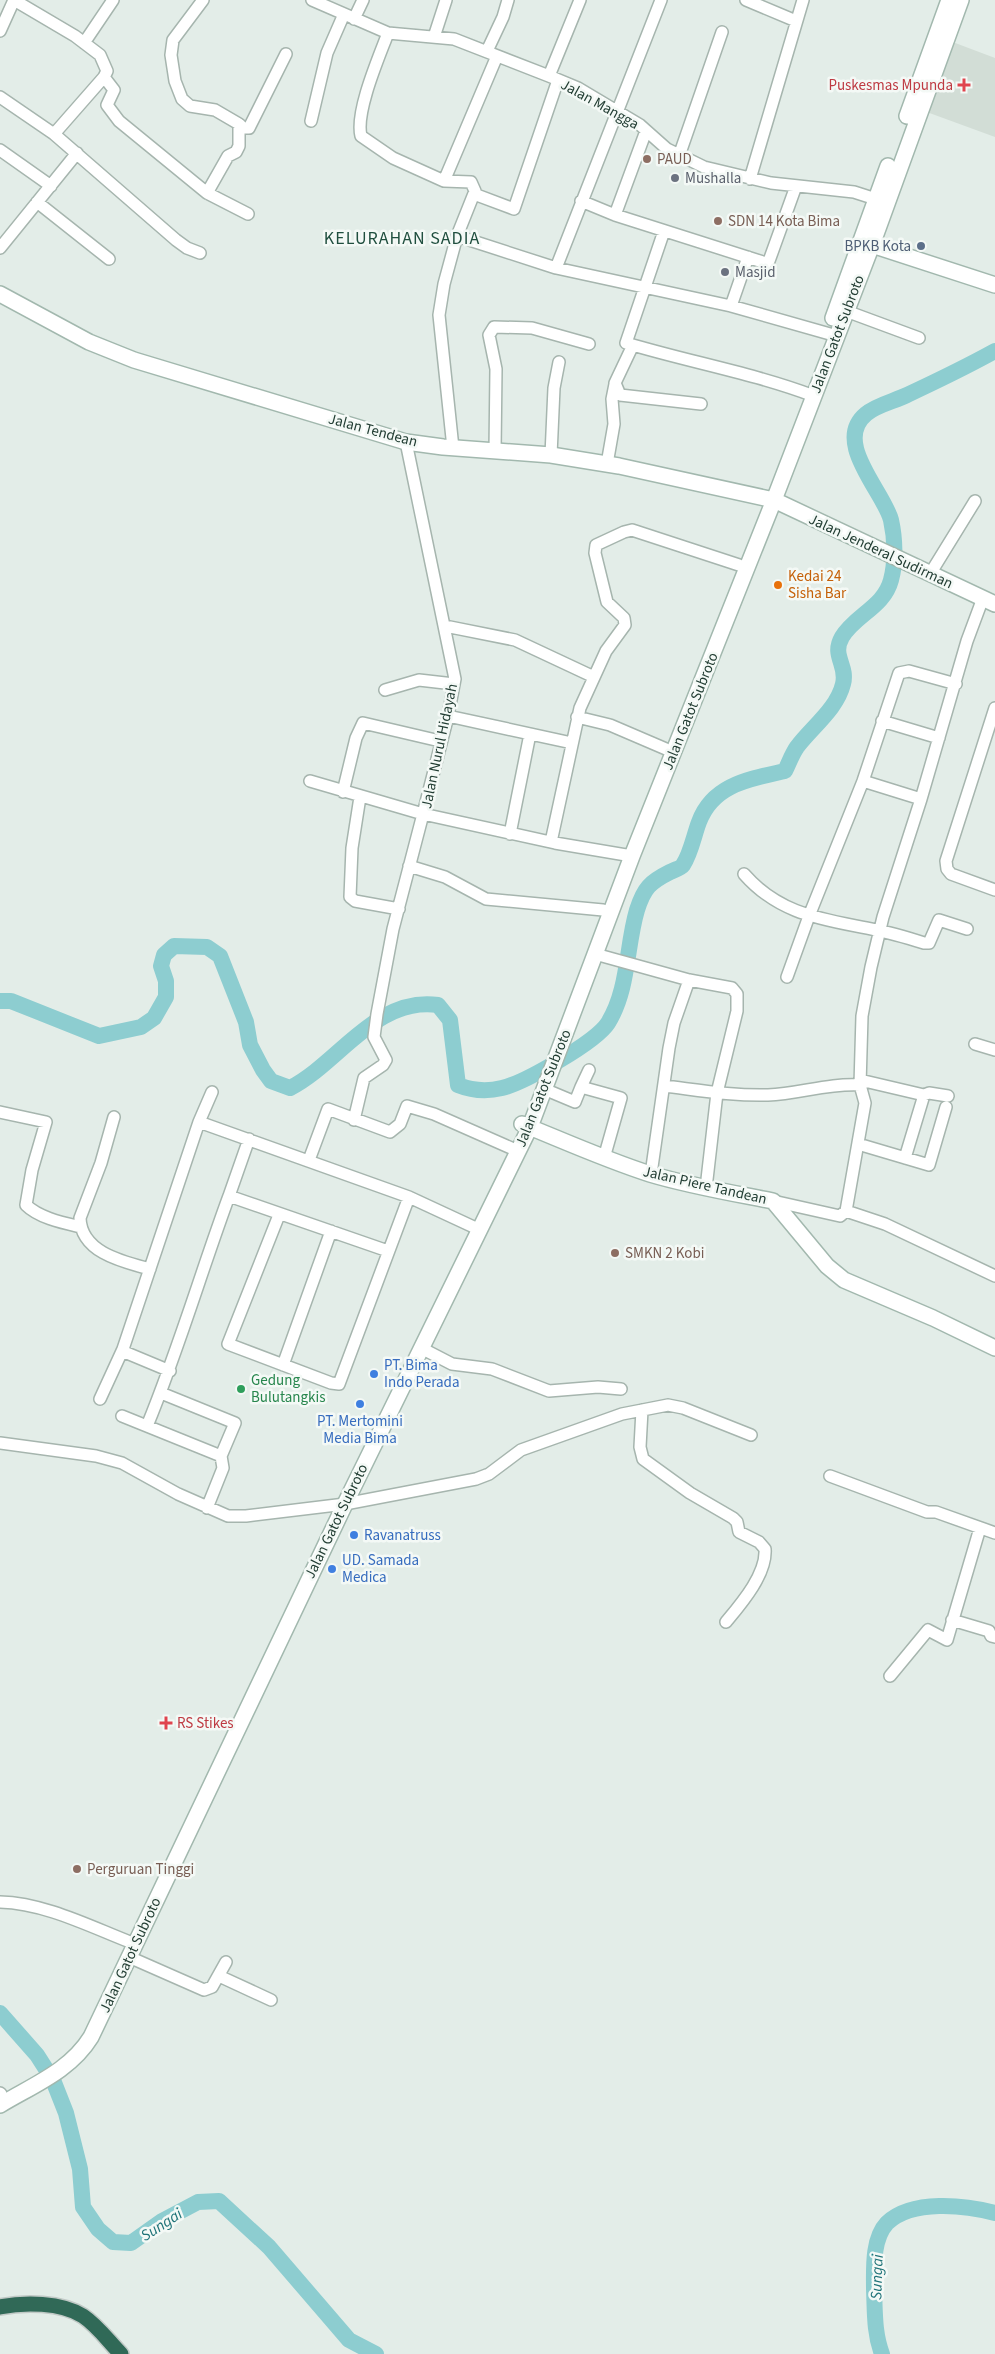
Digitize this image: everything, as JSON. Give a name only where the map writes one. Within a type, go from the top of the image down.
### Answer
[{"type":"highway","points":[[0,2308],[32,2305],[68,2310],[82,2316],[122,2354]]},
{"type":"street","points":[[0,31],[14,0],[84,43],[103,60],[107,70],[104,77],[54,134]]},
{"type":"street","points":[[84,43],[113,0]]},
{"type":"street","points":[[203,0],[173,40],[171,55],[175,81],[182,99],[190,106],[215,110],[243,128],[249,128],[286,54]]},
{"type":"street","name":"Jalan Mangga","points":[[312,0],[388,33],[454,40],[578,88],[646,131],[667,149],[704,167],[750,179],[796,186],[832,188],[881,201]]},
{"type":"street","points":[[311,121],[327,53],[349,16],[363,0]]},
{"type":"street","points":[[434,37],[446,0]]},
{"type":"street","points":[[444,181],[492,54],[508,0]]},
{"type":"street","points":[[474,194],[514,209],[580,0]]},
{"type":"street","points":[[556,268],[661,0]]},
{"type":"street","points":[[746,0],[796,20]]},
{"type":"street","points":[[750,179],[803,0]]},
{"type":"street","name":"Jalan Gatot Subroto","points":[[929,71],[949,0]]},
{"type":"street","name":"Jalan Gatot Subroto","points":[[63,2063],[82,2037],[130,1942],[340,1504],[526,1126],[544,1085],[603,910],[628,856],[770,499],[929,71],[961,0]]},
{"type":"street","points":[[679,156],[722,32]]},
{"type":"street","points":[[388,33],[370,84],[360,123],[361,136],[393,158],[444,181],[471,182],[475,188],[457,236],[444,284],[439,315],[453,448]]},
{"type":"street","points":[[104,77],[114,90],[108,104],[119,121],[207,193],[248,214]]},
{"type":"street","points":[[0,97],[54,134],[176,240],[200,254]]},
{"type":"street","points":[[207,193],[228,156],[236,152],[239,146],[239,124]]},
{"type":"street","points":[[615,216],[646,131]]},
{"type":"street","points":[[0,150],[51,186]]},
{"type":"street","points":[[0,248],[77,153]]},
{"type":"street","points":[[581,201],[615,216],[763,263],[769,261],[796,186]]},
{"type":"street","name":"Jalan Gatot Subroto","points":[[832,334],[846,311],[872,245],[881,201]]},
{"type":"street","points":[[37,202],[109,259]]},
{"type":"street","points":[[664,231],[626,343],[680,359],[762,378],[809,394]]},
{"type":"street","points":[[457,236],[556,268],[731,306],[832,334]]},
{"type":"street","points":[[872,245],[995,285]]},
{"type":"street","points":[[731,306],[748,257]]},
{"type":"street","name":"Jalan Tendean","points":[[0,294],[89,342],[134,360],[406,442],[551,456],[607,464],[770,499]]},
{"type":"street","points":[[846,311],[919,338]]},
{"type":"street","points":[[495,452],[496,369],[489,335],[490,330],[494,327],[532,328],[589,344]]},
{"type":"street","points":[[607,464],[614,424],[612,400],[616,383],[633,345]]},
{"type":"street","points":[[551,456],[554,388],[559,362]]},
{"type":"street","points":[[616,383],[618,393],[622,397],[701,404]]},
{"type":"street","name":"Jalan Nurul Hidayah","points":[[406,442],[455,679],[448,716],[422,814],[510,834],[628,856]]},
{"type":"street","name":"Jalan Gatot Subroto","points":[[553,1060],[600,956],[628,856],[666,749],[689,702],[739,565],[770,499]]},
{"type":"street","name":"Jalan Jenderal Sudirman","points":[[770,499],[908,565],[989,601]]},
{"type":"street","points":[[930,574],[975,501]]},
{"type":"street","points":[[551,842],[577,716],[606,651],[625,625],[624,618],[607,602],[595,553],[598,543],[632,530],[739,565]]},
{"type":"street","points":[[774,1201],[840,1216],[846,1211],[865,1103],[860,1082],[862,1016],[868,981],[880,930],[956,684],[967,641],[989,601]]},
{"type":"street","points":[[445,626],[516,640],[594,677]]},
{"type":"street","points":[[787,978],[809,916],[864,781],[882,721],[901,672],[915,673],[956,684]]},
{"type":"street","points":[[385,690],[411,681],[454,684]]},
{"type":"street","points":[[995,708],[946,861],[947,868],[951,874],[995,890]]},
{"type":"street","points":[[448,716],[572,743]]},
{"type":"street","points":[[577,716],[610,725],[666,749]]},
{"type":"street","points":[[882,721],[939,738]]},
{"type":"street","points":[[343,792],[356,738],[363,723],[440,741]]},
{"type":"street","points":[[510,834],[530,734]]},
{"type":"street","points":[[310,781],[422,814],[382,977],[374,1037],[386,1060],[383,1065],[364,1078],[354,1120]]},
{"type":"street","points":[[864,781],[921,799]]},
{"type":"street","points":[[360,797],[352,848],[350,897],[355,901],[399,909]]},
{"type":"street","points":[[410,866],[445,877],[486,899],[603,910]]},
{"type":"street","points":[[744,874],[770,899],[809,916],[880,930],[929,943],[939,920],[967,929]]},
{"type":"street","points":[[600,956],[689,980],[732,988],[738,994],[737,1011],[717,1092],[706,1188]]},
{"type":"street","points":[[651,1174],[674,1023],[689,980]]},
{"type":"street","points":[[975,1044],[995,1050]]},
{"type":"street","points":[[544,1085],[575,1102],[589,1070]]},
{"type":"street","points":[[664,1086],[768,1095],[833,1084],[860,1082],[924,1096],[928,1093],[947,1102],[929,1165],[858,1144]]},
{"type":"street","points":[[581,1087],[621,1098],[604,1158]]},
{"type":"street","points":[[100,1399],[122,1351],[199,1122],[212,1092]]},
{"type":"street","points":[[905,1158],[924,1096]]},
{"type":"street","points":[[310,1160],[328,1109],[390,1132],[400,1124],[404,1108],[412,1106],[514,1150]]},
{"type":"street","points":[[0,1112],[46,1122],[32,1170],[26,1205],[31,1210],[81,1227]]},
{"type":"street","points":[[114,1117],[101,1163],[80,1218],[81,1227],[87,1238],[99,1250],[113,1259],[150,1269]]},
{"type":"street","points":[[199,1122],[310,1160],[409,1197],[476,1228]]},
{"type":"street","name":"Jalan Piere Tandean","points":[[526,1126],[604,1158],[651,1174],[706,1188],[774,1201],[827,1266],[844,1280],[933,1318],[995,1348]]},
{"type":"street","points":[[147,1426],[170,1371],[205,1261],[249,1139]]},
{"type":"street","points":[[229,1196],[279,1215],[388,1251]]},
{"type":"street","points":[[279,1215],[228,1344],[331,1383],[339,1384],[409,1197]]},
{"type":"street","points":[[846,1211],[886,1224],[995,1276]]},
{"type":"street","name":"Jalan Gatot Subroto","points":[[0,2097],[29,2084],[81,2052],[91,2037],[340,1504],[421,1348],[476,1228]]},
{"type":"street","points":[[282,1365],[330,1231]]},
{"type":"street","points":[[421,1348],[452,1364],[492,1369],[549,1391],[598,1387],[621,1389]]},
{"type":"street","points":[[122,1351],[170,1371]]},
{"type":"street","points":[[161,1393],[235,1423],[221,1456],[223,1468],[207,1508]]},
{"type":"street","points":[[0,1443],[96,1456],[122,1463],[207,1508],[228,1516],[246,1516],[340,1504],[476,1479],[489,1474],[514,1453],[521,1450],[622,1414],[642,1410],[676,1405],[751,1435]]},
{"type":"street","points":[[642,1410],[640,1447],[643,1459],[690,1493],[733,1518],[737,1522],[739,1532],[759,1542],[765,1549],[766,1555],[757,1578],[747,1596],[726,1622]]},
{"type":"street","points":[[122,1416],[221,1456]]},
{"type":"street","points":[[830,1476],[920,1510],[936,1512],[995,1533]]},
{"type":"street","points":[[890,1676],[928,1630],[947,1640],[980,1528]]},
{"type":"street","points":[[952,1620],[989,1631],[991,1636],[995,1637]]},
{"type":"street","points":[[0,1902],[21,1903],[130,1942]]},
{"type":"street","points":[[129,1957],[204,1990],[212,1987],[226,1962]]},
{"type":"street","points":[[219,1976],[271,2000]]},
{"type":"shaded area","name":"Puskesmas Mpunda","points":[[950,41],[995,58],[995,137],[924,111]]},
{"type":"waterway","points":[[0,1001],[11,1001],[99,1036],[141,1027],[154,1018],[166,997],[166,981],[161,966],[164,955],[174,946],[207,947],[220,956],[246,1022],[250,1045],[263,1070],[271,1081],[290,1088],[308,1077],[377,1021],[396,1011],[416,1005],[438,1005],[450,1020],[458,1085],[474,1090],[490,1090],[512,1085],[575,1051],[601,1031],[615,1010],[624,982],[633,924],[645,891],[657,879],[683,865],[699,822],[705,809],[713,799],[734,785],[785,771],[797,747],[830,710],[840,693],[844,677],[838,650],[842,637],[854,623],[876,604],[887,589],[894,566],[894,542],[891,520],[857,452],[855,438],[857,425],[866,414],[875,408],[902,397],[995,351]]},
{"type":"waterway","name":"Sungai","points":[[0,2013],[37,2055],[53,2080],[66,2113],[80,2169],[83,2207],[98,2229],[113,2242],[131,2243],[162,2221],[198,2202],[219,2201],[269,2247],[349,2340],[376,2354]]},
{"type":"waterway","name":"Sungai","points":[[882,2354],[875,2322],[874,2264],[876,2246],[887,2223],[898,2215],[924,2207],[954,2206],[995,2213]]},
{"type":"place","name":"Puskesmas Mpunda","points":[[964,85]]},
{"type":"place","name":"PAUD","points":[[647,159]]},
{"type":"place","name":"Mushalla","points":[[675,178]]},
{"type":"place","name":"SDN 14 Kota Bima","points":[[718,221]]},
{"type":"place","name":"BPKB Kota","points":[[921,246]]},
{"type":"place","name":"Masjid","points":[[725,272]]},
{"type":"place","name":"Kedai 24 Sisha Bar","points":[[778,585]]},
{"type":"place","name":"SMKN 2 Kobi","points":[[615,1253]]},
{"type":"place","name":"PT. Bima Indo Perada","points":[[374,1374]]},
{"type":"place","name":"Gedung Bulutangkis","points":[[241,1389]]},
{"type":"place","name":"PT. Mertomini Media Bima","points":[[360,1404]]},
{"type":"place","name":"Ravanatruss","points":[[354,1535]]},
{"type":"place","name":"UD. Samada Medica","points":[[332,1569]]},
{"type":"place","name":"RS Stikes","points":[[166,1723]]},
{"type":"place","name":"Perguruan Tinggi","points":[[77,1869]]},
{"type":"district","name":"KELURAHAN SADIA","points":[[402,238]]}]
